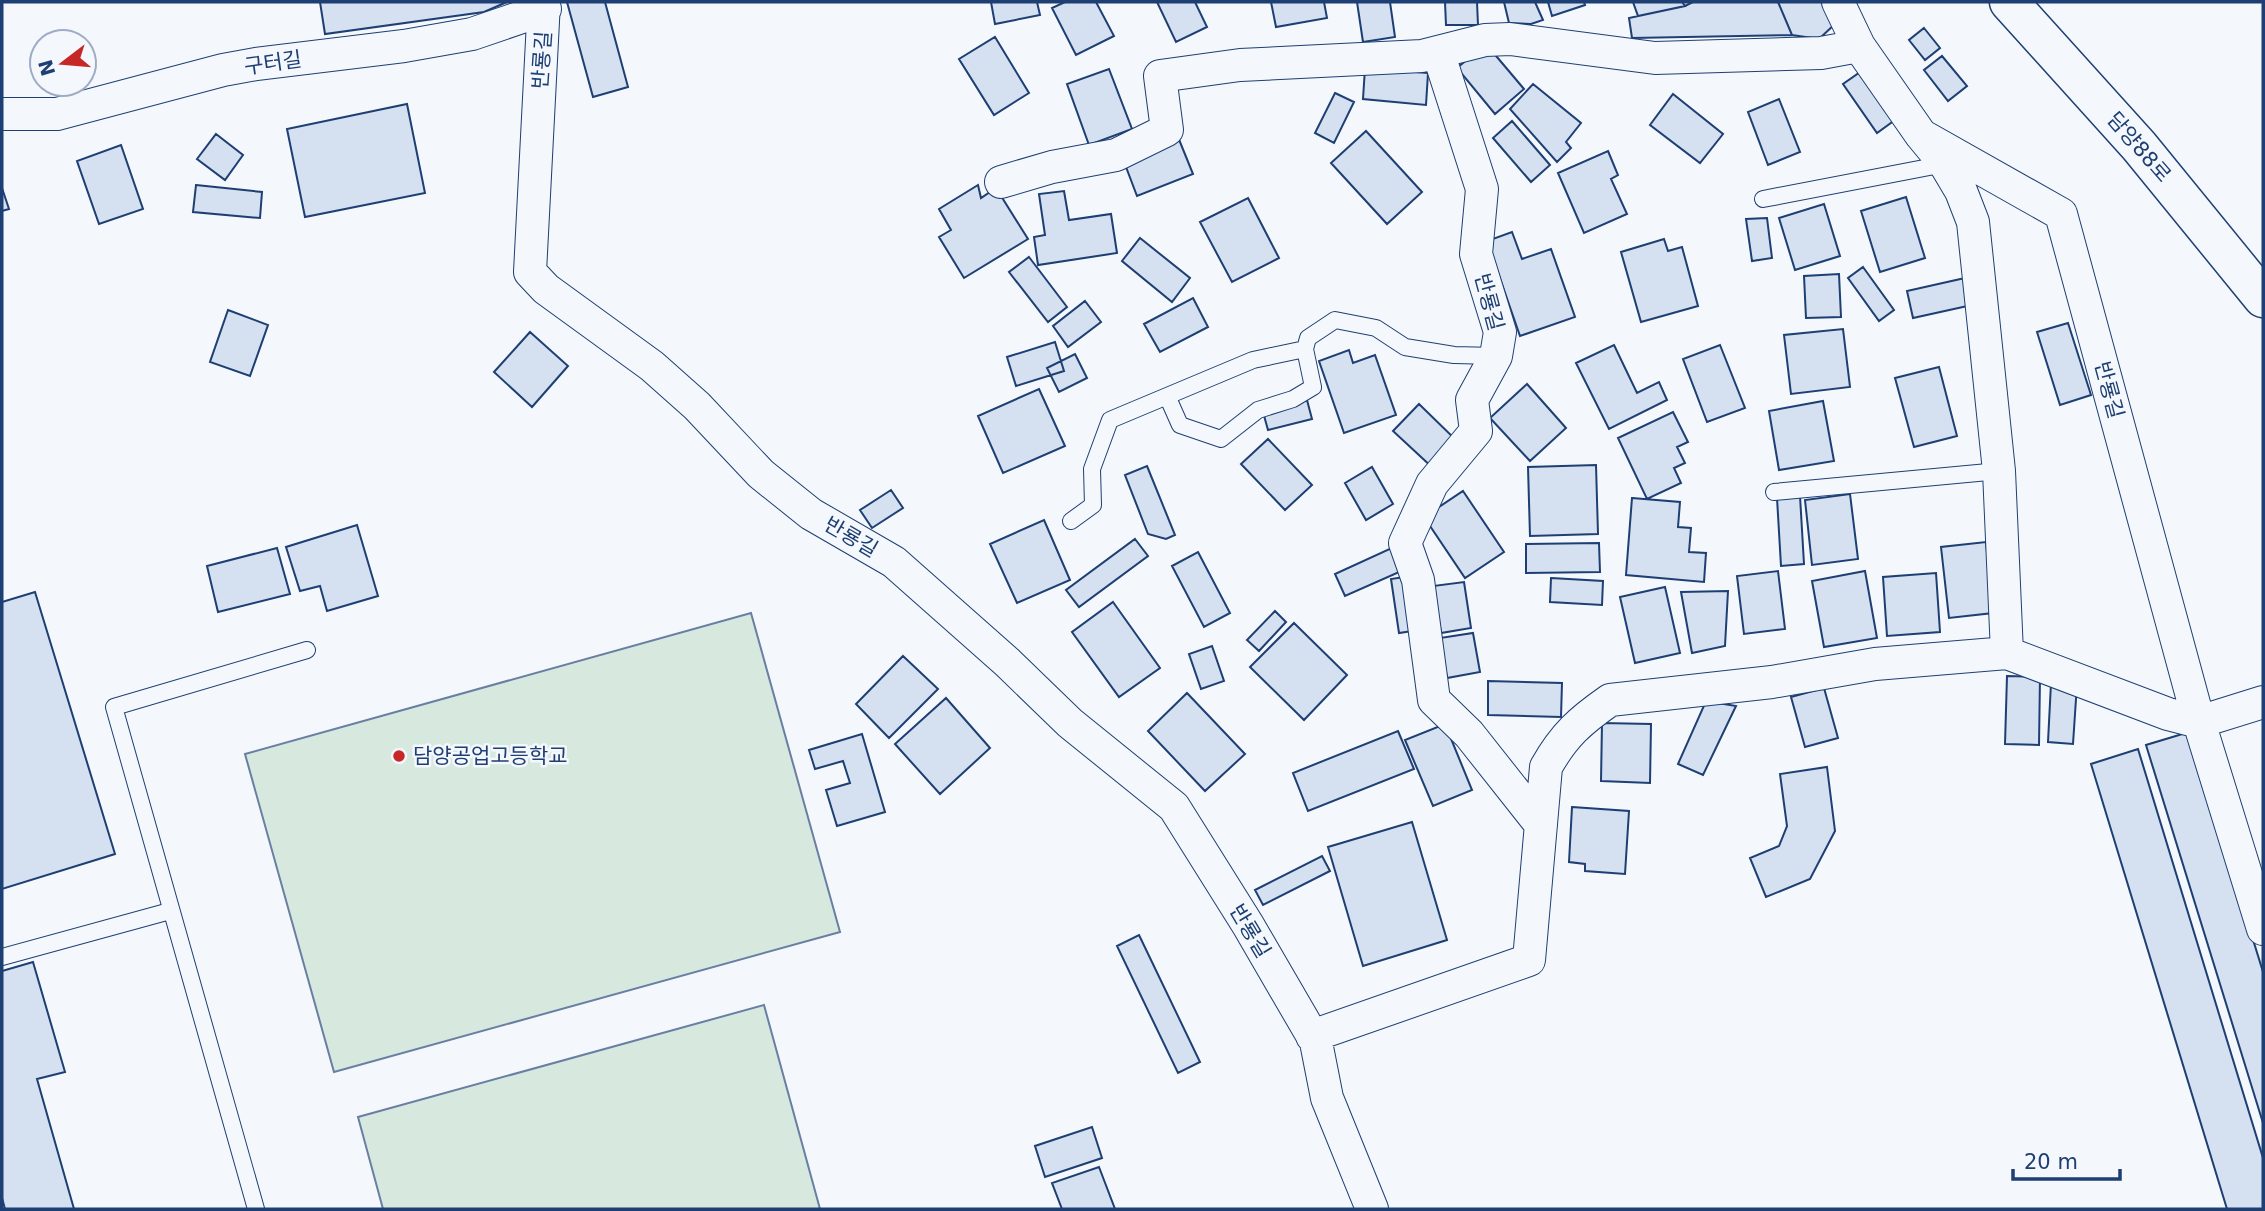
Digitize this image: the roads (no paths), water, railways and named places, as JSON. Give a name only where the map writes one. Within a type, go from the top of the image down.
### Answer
[{"type":"main road","name":"담양88로","points":[[2008,2],[2139,146],[2263,298]]},
{"type":"street","name":"반룡길","points":[[1838,2],[1859,46],[1921,135],[1945,164],[1961,191],[1973,222],[1998,471],[2007,653]]},
{"type":"street","name":"반룡길","points":[[545,6],[530,272],[538,282],[652,366],[697,406],[761,474],[811,514],[894,562],[997,653],[1070,723],[1174,807],[1316,1042],[1327,1098],[1372,1209]]},
{"type":"street","name":"구터길","points":[[2,114],[57,114],[223,70],[404,46],[472,34],[545,6]]},
{"type":"street","points":[[1001,182],[1052,167],[1116,155],[1167,130],[1160,76],[1240,65],[1422,56],[1485,40],[1510,39],[1655,58],[1821,53],[1859,46]]},
{"type":"street","name":"반룡길","points":[[1438,52],[1482,189],[1476,254],[1500,332],[1496,356],[1472,400],[1476,431],[1433,484],[1405,543],[1418,580],[1434,700],[1469,734],[1541,825]]},
{"type":"street","name":"반룡길","points":[[1921,135],[2061,214],[2199,722],[2263,929]]},
{"type":"street","points":[[1312,1036],[1528,960],[1546,767],[1560,741],[1610,700],[1772,682],[1875,664],[2007,653],[2168,714],[2199,722],[2263,702]]},
{"type":"lane","points":[[1763,198],[1945,164]]},
{"type":"lane","points":[[1168,398],[1180,425],[1221,439],[1258,410],[1293,399],[1313,387],[1305,349],[1308,338],[1335,320],[1376,328],[1405,347],[1454,355],[1496,356]]},
{"type":"lane","points":[[1072,521],[1093,505],[1092,469],[1110,421],[1253,360],[1305,349]]},
{"type":"lane","points":[[1774,492],[1998,471]]},
{"type":"lane","points":[[256,1209],[114,707],[307,650]]},
{"type":"lane","points":[[2,957],[170,911]]},
{"type":"place","name":"담양공업고등학교","points":[[399,756]]}]
